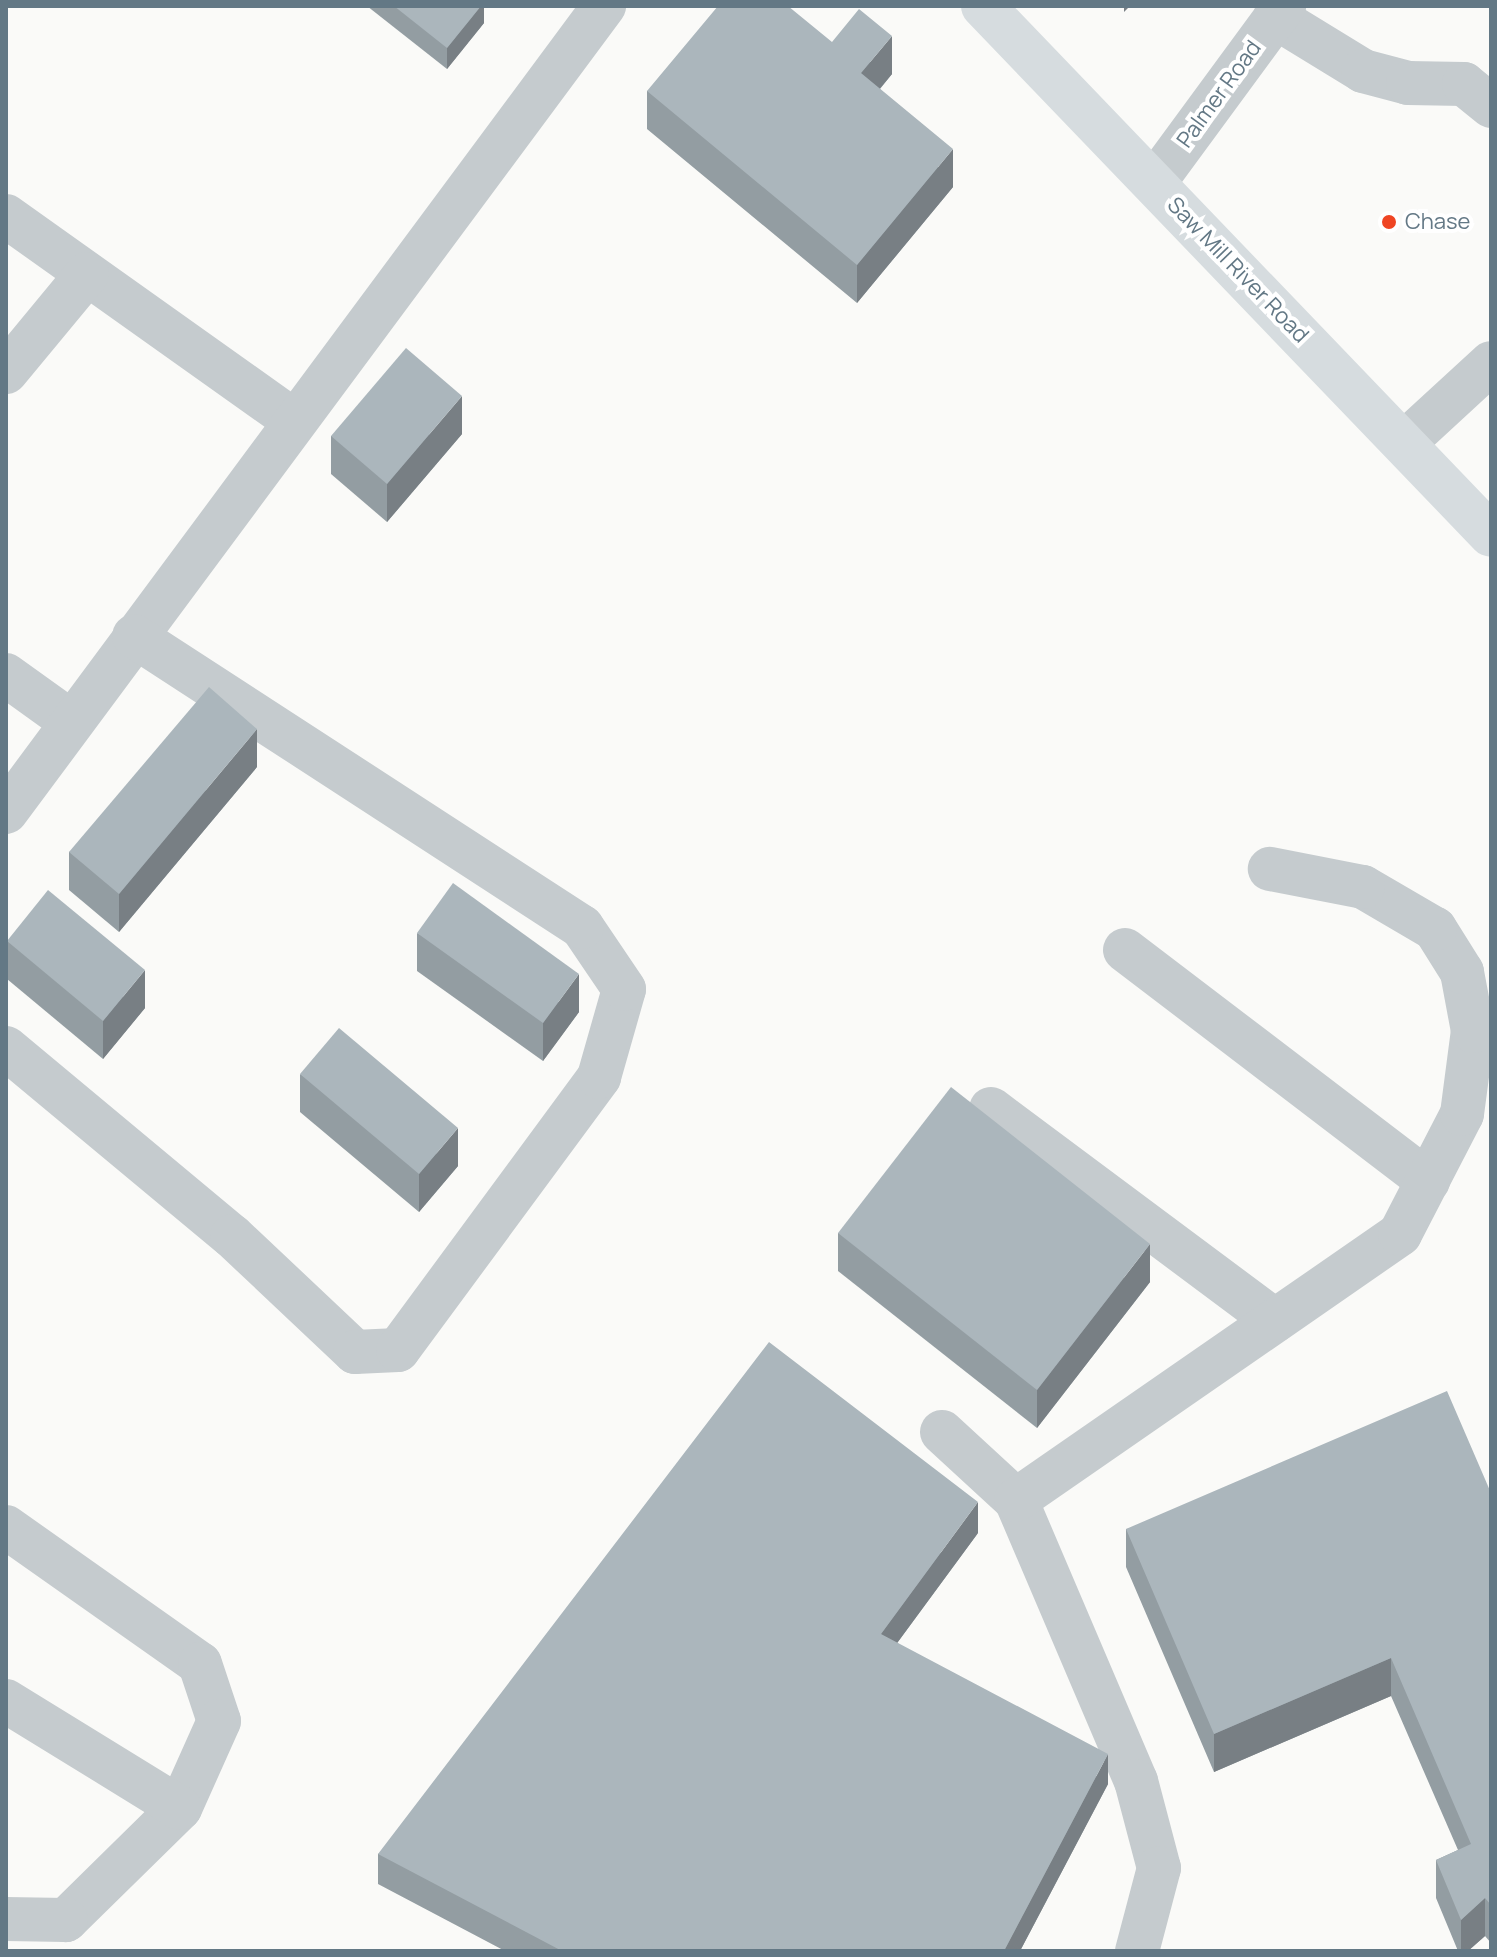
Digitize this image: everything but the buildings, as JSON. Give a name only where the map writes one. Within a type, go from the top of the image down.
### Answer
[{"type":"main road","name":"Saw Mill River Road","points":[[983,6],[1491,535]]},
{"type":"street","points":[[6,812],[70,721],[604,6]]},
{"type":"street","points":[[1280,12],[1363,71],[1408,83],[1464,84],[1491,106]]},
{"type":"street","name":"Palmer Road","points":[[1154,183],[1280,12]]},
{"type":"street","points":[[6,216],[294,421]]},
{"type":"street","points":[[6,372],[87,274]]},
{"type":"street","points":[[1404,443],[1491,363]]},
{"type":"street","points":[[6,1048],[232,1236],[355,1352],[398,1350],[599,1077],[624,989],[582,927],[134,636]]},
{"type":"street","points":[[6,675],[70,721]]},
{"type":"street","points":[[1016,1500],[1400,1234],[1462,1114],[1473,1031],[1462,972],[1435,929],[1363,887],[1270,869]]},
{"type":"street","points":[[1125,950],[1428,1181]]},
{"type":"street","points":[[991,1109],[1275,1321]]},
{"type":"street","points":[[942,1432],[1016,1500],[1136,1781],[1159,1868],[1137,1951]]},
{"type":"street","points":[[6,1527],[200,1664],[219,1721],[180,1808],[66,1920],[6,1919]]},
{"type":"street","points":[[6,1701],[180,1808]]},
{"type":"place","name":"Chase","points":[[1389,222]]}]
